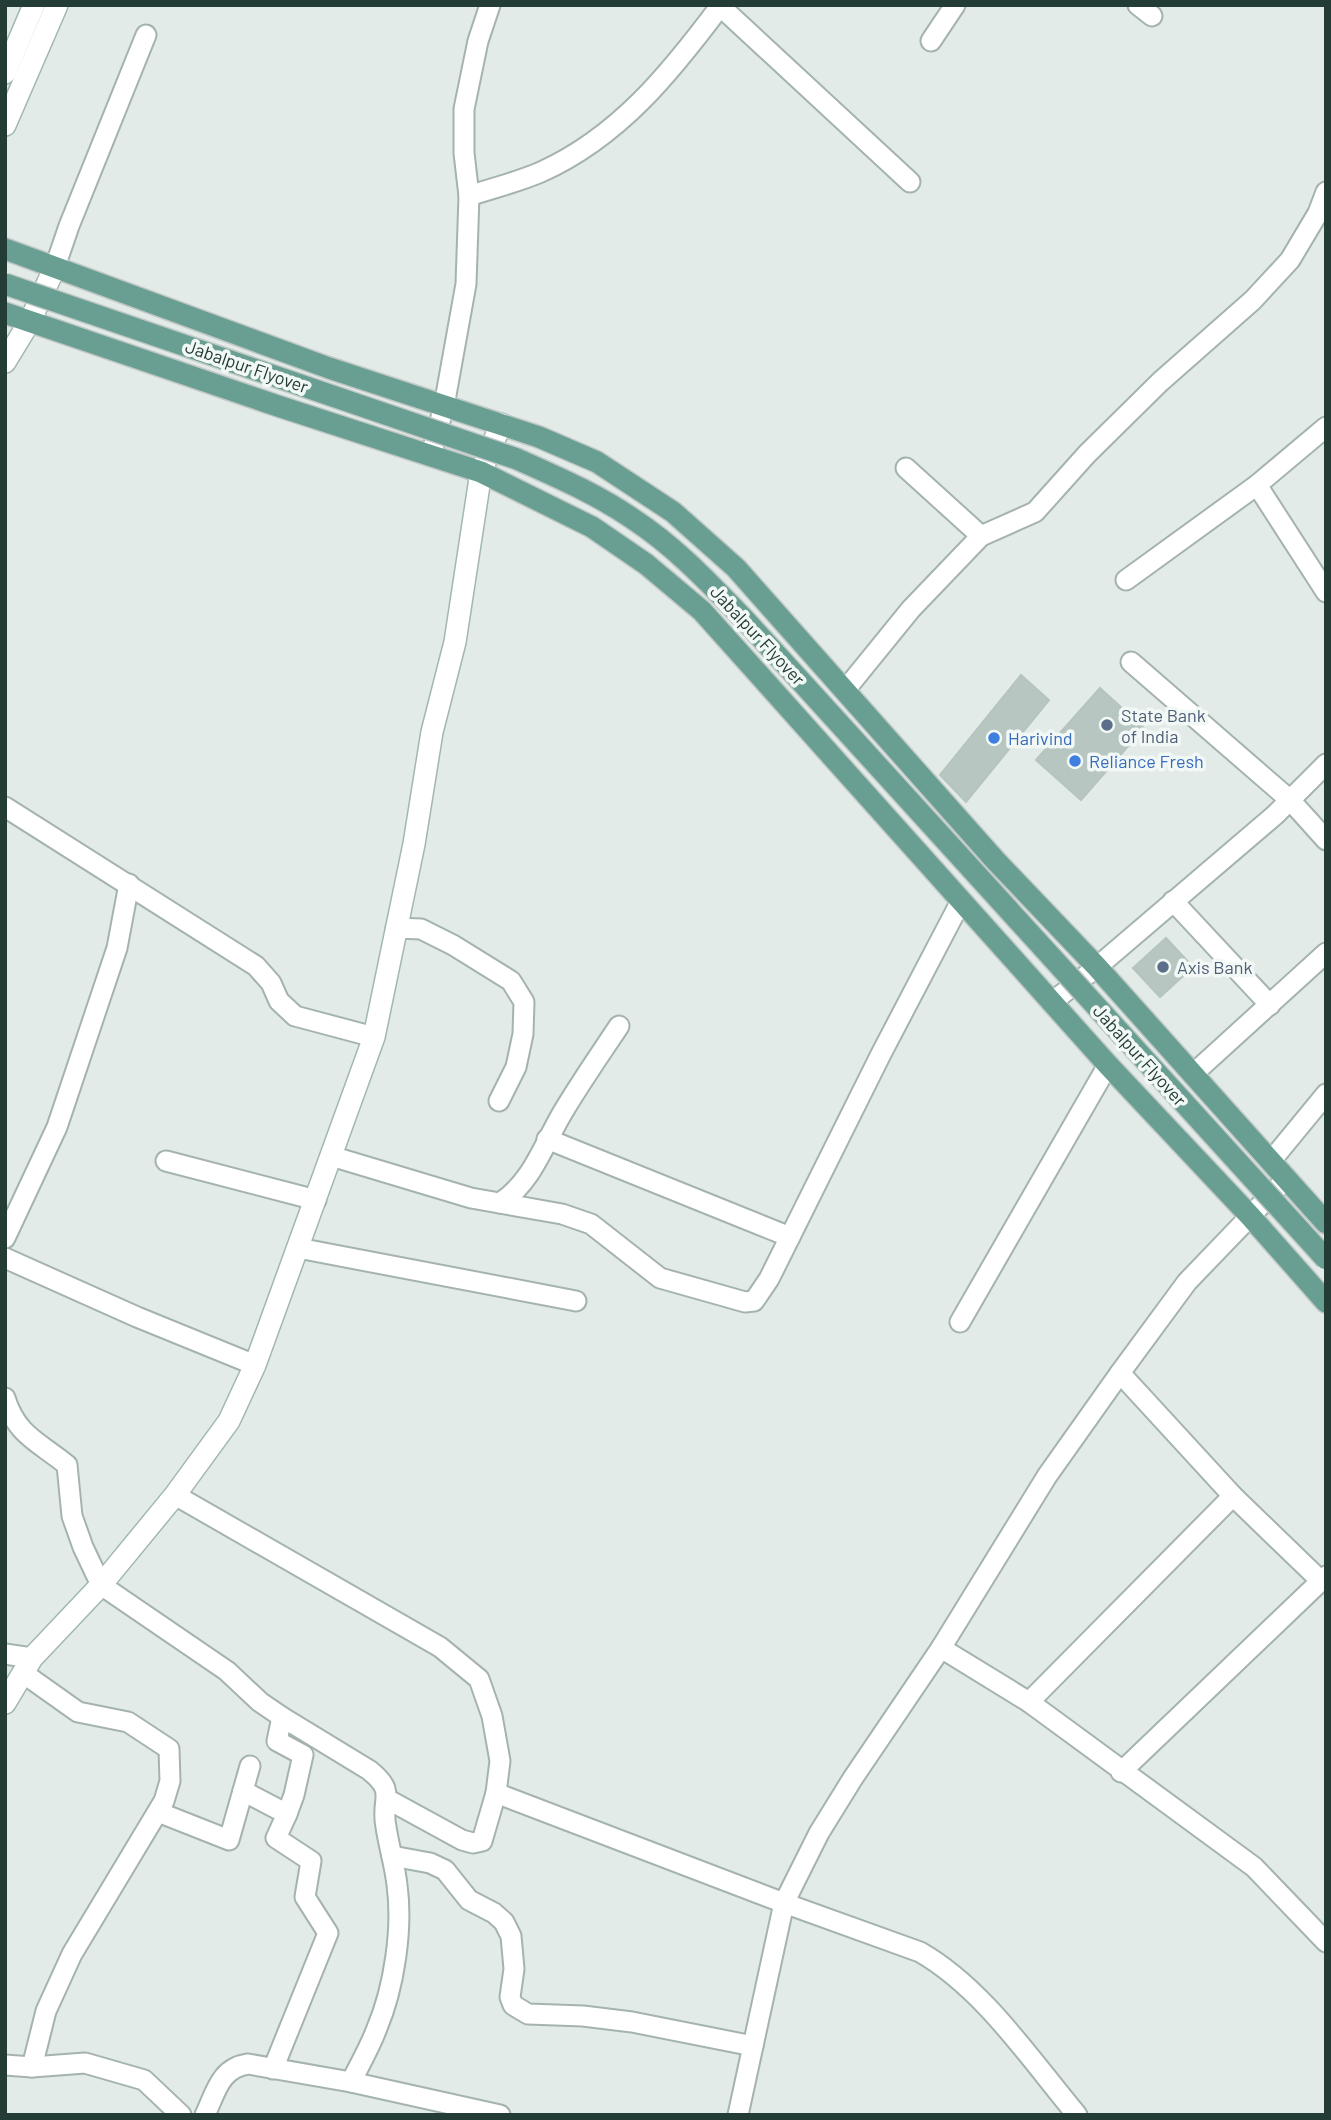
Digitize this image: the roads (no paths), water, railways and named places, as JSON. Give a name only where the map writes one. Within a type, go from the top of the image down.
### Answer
[{"type":"main road","points":[[5,249],[329,368],[539,437],[597,462],[673,512],[736,568],[995,860],[1097,967],[1326,1223]]},
{"type":"main road","name":"Jabalpur Flyover","points":[[5,284],[517,459],[581,487],[635,520],[694,567],[746,621],[1326,1259]]},
{"type":"main road","points":[[5,313],[481,472],[592,527],[646,564],[702,611],[1108,1065],[1251,1217],[1326,1302]]},
{"type":"street","points":[[5,73],[34,5]]},
{"type":"street","points":[[5,125],[57,5]]},
{"type":"street","points":[[431,455],[444,406],[466,284],[469,196],[464,153],[464,109],[478,41],[490,5]]},
{"type":"street","points":[[931,41],[955,5]]},
{"type":"street","points":[[469,196],[541,172],[609,132],[665,78],[721,6],[910,183]]},
{"type":"street","points":[[5,362],[30,321],[55,267],[146,35]]},
{"type":"street","points":[[846,689],[911,609],[981,536],[1035,512],[1087,454],[1160,382],[1252,300],[1290,260],[1318,213],[1326,192]]},
{"type":"street","points":[[5,1703],[27,1665],[101,1585],[175,1496],[229,1421],[255,1365],[374,1037],[414,844],[432,732],[455,642],[481,472],[501,424]]},
{"type":"street","points":[[1126,580],[1257,485],[1326,426]]},
{"type":"street","points":[[906,468],[981,536]]},
{"type":"street","points":[[1257,485],[1326,592]]},
{"type":"street","points":[[1131,662],[1290,800],[1326,840]]},
{"type":"street","points":[[1052,1002],[1097,967],[1290,800],[1326,764]]},
{"type":"street","points":[[5,807],[256,966],[271,983],[279,1001],[295,1016],[374,1037]]},
{"type":"street","points":[[5,1238],[57,1127],[117,948],[129,884]]},
{"type":"street","points":[[331,1156],[471,1199],[562,1214],[591,1224],[660,1278],[744,1302],[754,1301],[761,1294],[961,901]]},
{"type":"street","points":[[1173,901],[1270,1005]]},
{"type":"street","points":[[396,928],[421,929],[453,945],[511,981],[524,1002],[523,1034],[516,1067],[499,1101]]},
{"type":"street","points":[[1193,1074],[1326,953]]},
{"type":"street","points":[[500,1203],[522,1184],[547,1139],[619,1026]]},
{"type":"street","points":[[960,1322],[1108,1065]]},
{"type":"street","points":[[1271,1161],[1326,1094]]},
{"type":"street","points":[[547,1139],[790,1237]]},
{"type":"street","points":[[166,1161],[316,1200]]},
{"type":"street","points":[[738,2115],[784,1903],[819,1833],[941,1648],[1047,1476],[1119,1373],[1187,1282],[1286,1179]]},
{"type":"street","points":[[298,1248],[576,1301]]},
{"type":"street","points":[[5,1258],[137,1317],[255,1365]]},
{"type":"street","points":[[1119,1373],[1233,1496],[1323,1578],[1121,1772]]},
{"type":"street","points":[[5,1398],[11,1417],[32,1440],[67,1465],[72,1516],[101,1585],[227,1671],[260,1702],[369,1770],[387,1789],[384,1812],[398,1888],[397,1939],[390,1989],[378,2028],[351,2082]]},
{"type":"street","points":[[175,1496],[440,1647],[479,1679],[492,1716],[500,1760],[496,1793],[481,1841],[473,1843],[462,1840],[387,1799]]},
{"type":"street","points":[[1029,1702],[1233,1496]]},
{"type":"street","points":[[941,1648],[1029,1702],[1254,1867],[1326,1942]]},
{"type":"street","points":[[5,1654],[27,1665],[78,1712],[128,1722],[169,1749],[170,1781],[158,1812],[72,1954],[46,2011],[32,2067]]},
{"type":"street","points":[[273,2069],[328,1933],[305,1896],[311,1861],[276,1838],[294,1795],[303,1755],[277,1741],[282,1717]]},
{"type":"street","points":[[158,1812],[229,1840],[250,1766]]},
{"type":"street","points":[[243,1791],[287,1814]]},
{"type":"street","points":[[496,1793],[920,1952],[939,1963],[975,1993],[1077,2115]]},
{"type":"street","points":[[392,1856],[430,1863],[445,1870],[469,1900],[494,1913],[504,1922],[511,1936],[513,1969],[510,1997],[513,2005],[520,2011],[528,2014],[583,2015],[632,2022],[753,2046]]},
{"type":"street","points":[[5,2065],[32,2067],[85,2063],[144,2080],[181,2115]]},
{"type":"street","points":[[205,2115],[224,2075],[235,2066],[248,2064],[351,2082],[500,2115]]},
{"type":"place","name":"State Bank of India","points":[[1107,725]]},
{"type":"place","name":"Harivind","points":[[994,738]]},
{"type":"place","name":"Reliance Fresh","points":[[1075,761]]},
{"type":"place","name":"Axis Bank","points":[[1163,967]]}]
